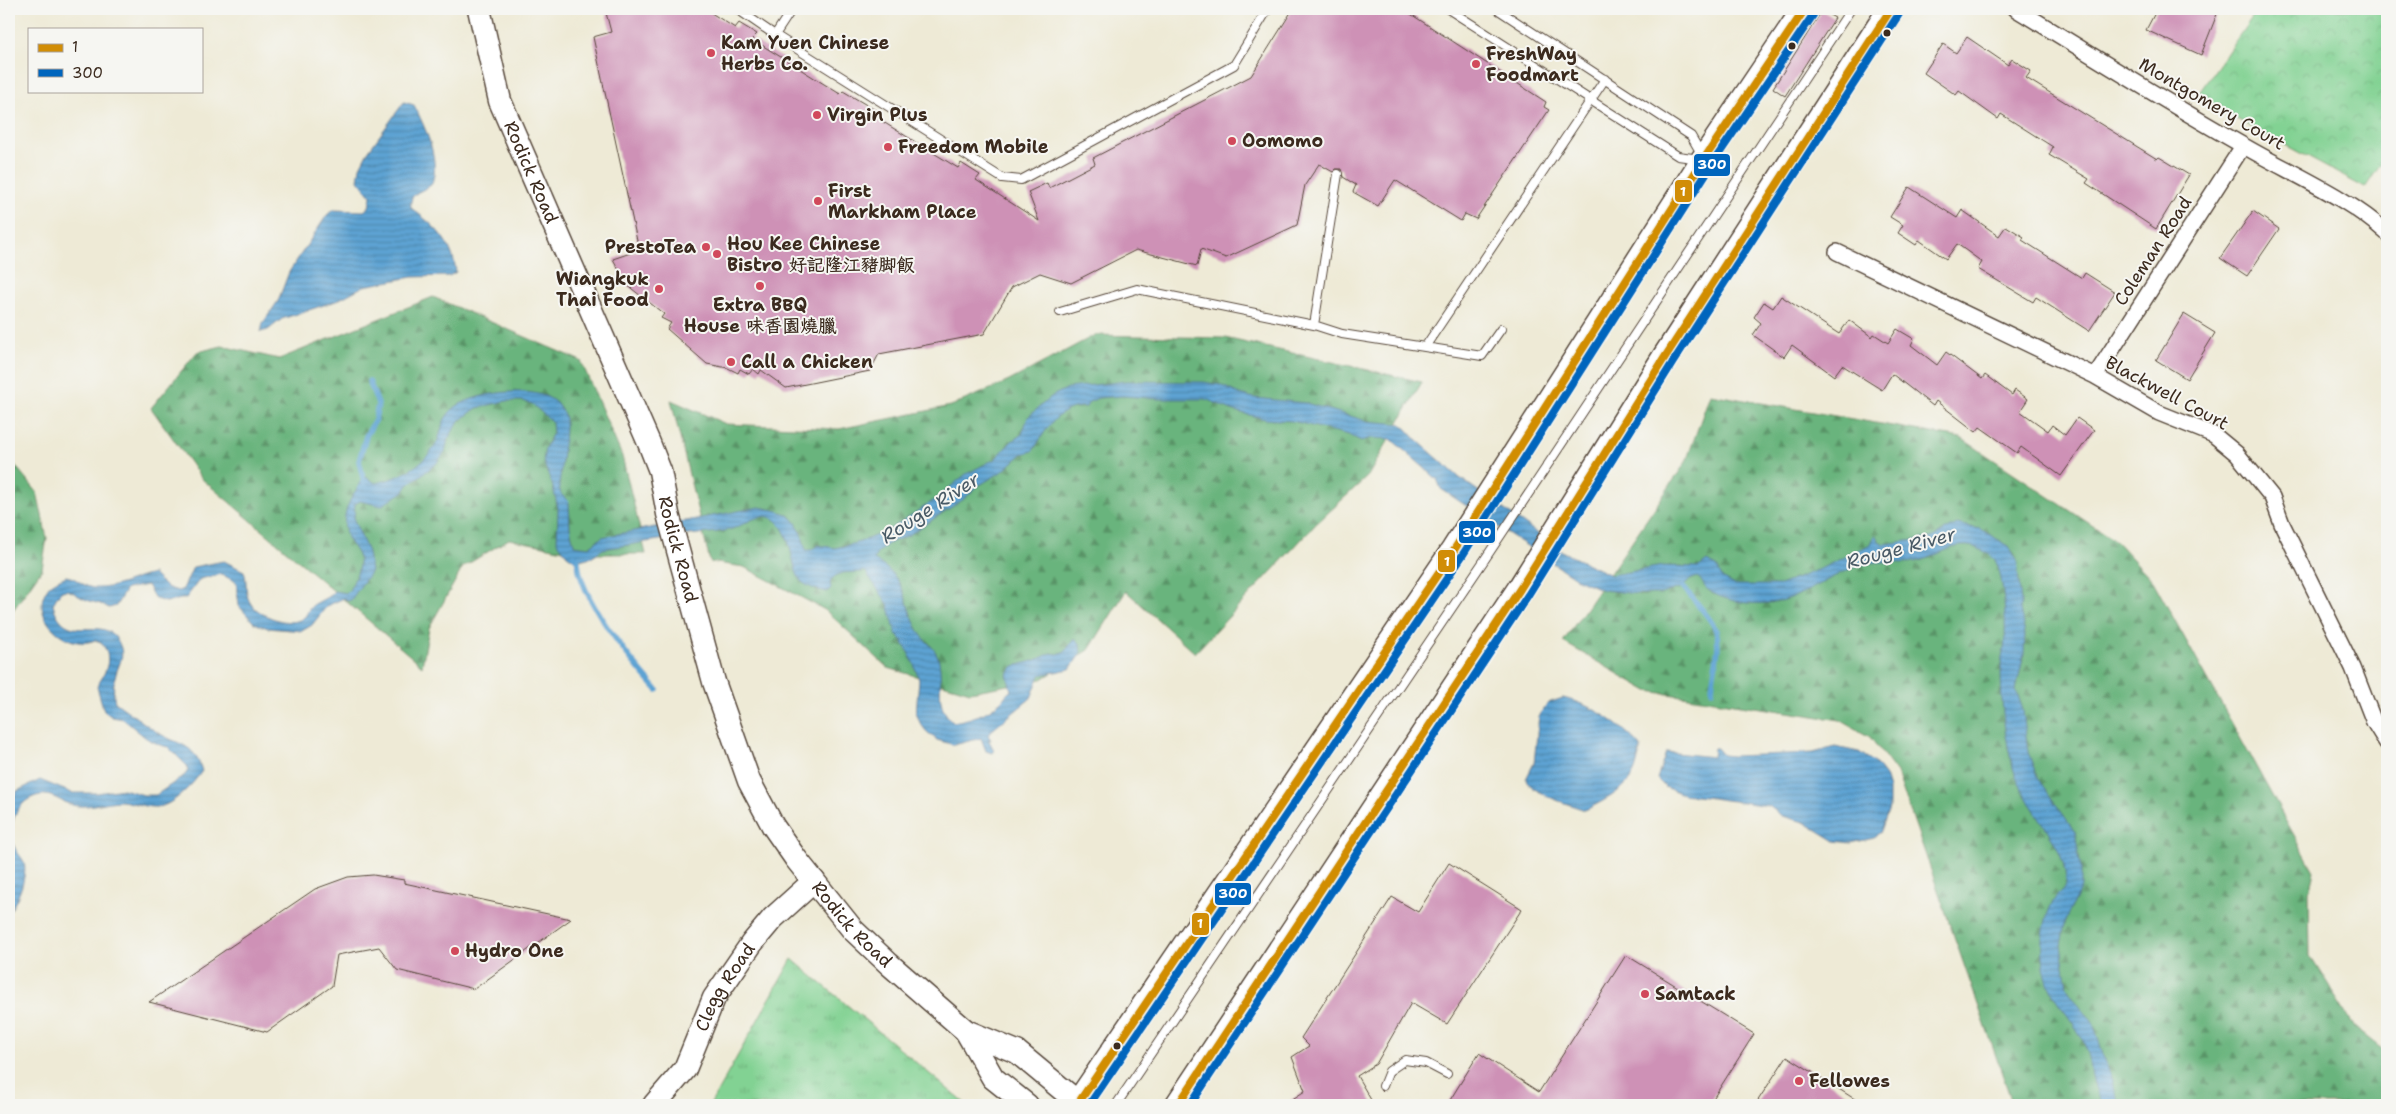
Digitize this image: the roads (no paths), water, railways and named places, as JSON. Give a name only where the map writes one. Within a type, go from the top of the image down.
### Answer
[{"type":"main road","name":"Rodick Road","points":[[479,9],[500,101],[650,443],[660,471],[668,514],[708,661],[749,781],[773,826],[814,881],[867,944],[966,1031],[993,1078],[1027,1105]]},
{"type":"main road","points":[[1079,1105],[1454,550],[1704,159],[1806,9]]},
{"type":"main road","points":[[1178,1105],[1520,589],[1665,357],[1891,9]]},
{"type":"main road","name":"Clegg Road","points":[[654,1105],[685,1069],[714,998],[752,943],[774,918],[814,881]]},
{"type":"main road","name":"Rodick Road","points":[[966,1031],[1017,1052],[1079,1105]]},
{"type":"street","name":"Montgomery Court","points":[[2016,9],[2243,146],[2339,200],[2387,232]]},
{"type":"street","name":"Coleman Road","points":[[2095,376],[2243,146]]},
{"type":"street","name":"Blackwell Court","points":[[1837,252],[2095,376],[2159,413],[2214,435],[2237,454],[2267,491],[2353,668],[2374,722],[2387,743]]},
{"type":"lane","points":[[737,9],[775,36],[1002,178],[1021,180],[1234,65],[1268,9]]},
{"type":"lane","points":[[775,36],[792,9]]},
{"type":"lane","points":[[1448,9],[1678,156],[1704,159]]},
{"type":"lane","points":[[1497,9],[1692,136],[1704,159]]},
{"type":"lane","points":[[1116,1105],[1485,559],[1529,490],[1851,9]]},
{"type":"lane","points":[[1426,347],[1605,79]]},
{"type":"lane","points":[[1314,325],[1338,174]]},
{"type":"lane","points":[[1060,312],[1137,289],[1314,325],[1342,334],[1482,356],[1501,329]]},
{"type":"lane","points":[[1383,1086],[1389,1071],[1405,1060],[1426,1063],[1447,1074]]},
{"type":"water","points":[[404,102],[414,105],[418,113],[427,133],[434,166],[434,176],[431,185],[414,196],[411,208],[435,228],[447,243],[456,272],[449,276],[412,277],[364,286],[336,301],[282,319],[268,330],[261,332],[263,323],[278,301],[289,272],[327,215],[333,210],[364,211],[369,207],[371,196],[358,180],[360,167],[367,153]]},
{"type":"water","name":"Rouge River","points":[[1126,381],[1204,382],[1221,385],[1239,394],[1255,398],[1306,403],[1367,421],[1402,424],[1418,441],[1460,478],[1565,553],[1611,575],[1663,566],[1699,567],[1707,561],[1717,566],[1722,578],[1735,585],[1780,585],[1820,569],[1871,544],[1875,534],[1879,541],[1884,544],[1931,538],[1957,524],[1980,529],[2009,546],[2017,562],[2020,609],[2025,634],[2024,654],[2016,690],[2023,710],[2028,752],[2038,779],[2075,831],[2081,868],[2081,887],[2066,919],[2061,945],[2067,987],[2080,1007],[2092,1020],[2120,1105],[2102,1105],[2082,1039],[2053,994],[2045,972],[2043,934],[2049,910],[2066,885],[2065,870],[2055,844],[2024,794],[2013,769],[2004,722],[2001,690],[2001,663],[2005,643],[2004,600],[1999,570],[1995,560],[1990,555],[1981,550],[1964,546],[1914,562],[1865,564],[1841,573],[1794,597],[1768,603],[1744,603],[1720,597],[1707,589],[1697,577],[1690,580],[1683,587],[1661,594],[1637,594],[1603,590],[1577,579],[1441,489],[1437,479],[1391,439],[1372,438],[1361,441],[1349,435],[1292,421],[1265,419],[1234,411],[1206,399],[1160,399],[1123,396],[1098,398],[1089,402],[1086,407],[1076,407],[1068,410],[1048,427],[1033,451],[1022,454],[1003,471],[978,486],[964,499],[909,535],[888,544],[877,553],[874,560],[886,568],[900,584],[914,622],[938,657],[941,700],[943,708],[953,722],[984,713],[1002,701],[1007,693],[1011,691],[1007,674],[1014,666],[1036,660],[1051,653],[1058,654],[1065,651],[1074,639],[1080,643],[1081,653],[1070,669],[1040,675],[1031,698],[991,731],[988,735],[991,740],[988,739],[994,750],[992,753],[986,751],[981,738],[954,745],[937,740],[920,723],[916,712],[919,680],[913,662],[901,639],[896,634],[888,604],[865,571],[842,573],[834,577],[830,581],[831,588],[827,592],[808,586],[798,577],[786,534],[781,526],[770,517],[759,517],[737,527],[717,532],[603,549],[591,557],[576,561],[567,555],[557,542],[558,508],[552,484],[543,461],[545,448],[553,433],[552,422],[532,404],[523,401],[506,401],[477,408],[459,421],[448,439],[445,452],[436,464],[409,484],[403,492],[381,506],[360,501],[355,504],[354,520],[368,552],[371,571],[351,600],[347,601],[344,598],[327,606],[312,625],[302,631],[268,628],[254,623],[239,606],[236,582],[221,574],[200,579],[186,598],[166,602],[155,599],[147,585],[126,589],[116,606],[109,608],[87,600],[68,590],[61,592],[53,605],[59,619],[68,626],[106,631],[115,636],[121,648],[121,659],[114,684],[115,702],[157,732],[185,746],[195,755],[202,771],[177,798],[158,807],[121,801],[79,806],[65,803],[48,795],[41,795],[26,801],[18,810],[12,828],[12,840],[24,862],[25,868],[21,888],[9,912],[9,805],[17,791],[40,780],[72,793],[97,793],[123,789],[144,795],[156,795],[185,775],[188,770],[187,766],[168,747],[146,738],[123,719],[112,717],[104,711],[97,687],[106,670],[108,659],[101,642],[95,640],[73,641],[63,637],[47,621],[42,600],[48,587],[66,576],[74,578],[91,588],[103,588],[153,574],[166,587],[178,591],[183,589],[193,567],[224,561],[244,571],[249,600],[261,613],[283,621],[297,621],[304,617],[312,606],[334,591],[346,593],[349,591],[358,569],[359,557],[347,537],[344,521],[348,506],[363,479],[367,477],[375,483],[409,471],[423,460],[435,446],[445,418],[453,409],[474,398],[504,392],[534,393],[546,396],[555,402],[564,414],[564,437],[559,487],[561,494],[569,502],[570,528],[574,545],[589,547],[602,537],[759,507],[779,511],[792,518],[800,530],[806,550],[811,550],[818,545],[835,548],[860,542],[887,531],[933,501],[966,474],[995,459],[1012,441],[1022,434],[1028,417],[1052,396],[1068,388]]},
{"type":"water","points":[[1563,698],[1585,705],[1606,716],[1641,747],[1635,771],[1627,783],[1610,797],[1585,810],[1561,802],[1536,790],[1526,779],[1534,763],[1539,715],[1548,703]]},
{"type":"water","points":[[1835,747],[1859,752],[1875,763],[1885,776],[1889,789],[1889,808],[1881,831],[1874,838],[1851,843],[1835,841],[1804,822],[1782,816],[1769,806],[1683,794],[1665,787],[1657,779],[1666,752],[1713,757],[1714,748],[1717,748],[1723,755],[1732,756],[1813,753]]},
{"type":"waterway","points":[[365,486],[359,461],[366,436],[375,420],[378,404],[369,381]]},
{"type":"waterway","points":[[574,556],[578,561],[587,593],[608,629],[657,690]]},
{"type":"waterway","points":[[1683,587],[1707,615],[1718,638],[1712,691]]},
{"type":"place","name":"Kam Yuen Chinese Herbs Co.","points":[[711,53]]},
{"type":"place","name":"FreshWay Foodmart","points":[[1476,64]]},
{"type":"place","name":"Virgin Plus","points":[[817,115]]},
{"type":"place","name":"Oomomo","points":[[1232,141]]},
{"type":"place","name":"Freedom Mobile","points":[[888,147]]},
{"type":"place","name":"First Markham Place","points":[[818,201]]},
{"type":"place","name":"PrestoTea","points":[[706,247]]},
{"type":"place","name":"Hou Kee Chinese Bistro 好記隆江豬脚飯","points":[[717,254]]},
{"type":"place","name":"Extra BBQ House 味香園燒臘","points":[[760,286]]},
{"type":"place","name":"Wiangkuk Thai Food","points":[[659,289]]},
{"type":"place","name":"Call a Chicken","points":[[731,362]]},
{"type":"place","name":"Hydro One","points":[[455,951]]},
{"type":"place","name":"Samtack","points":[[1645,994]]},
{"type":"place","name":"Fellowes","points":[[1799,1081]]}]
